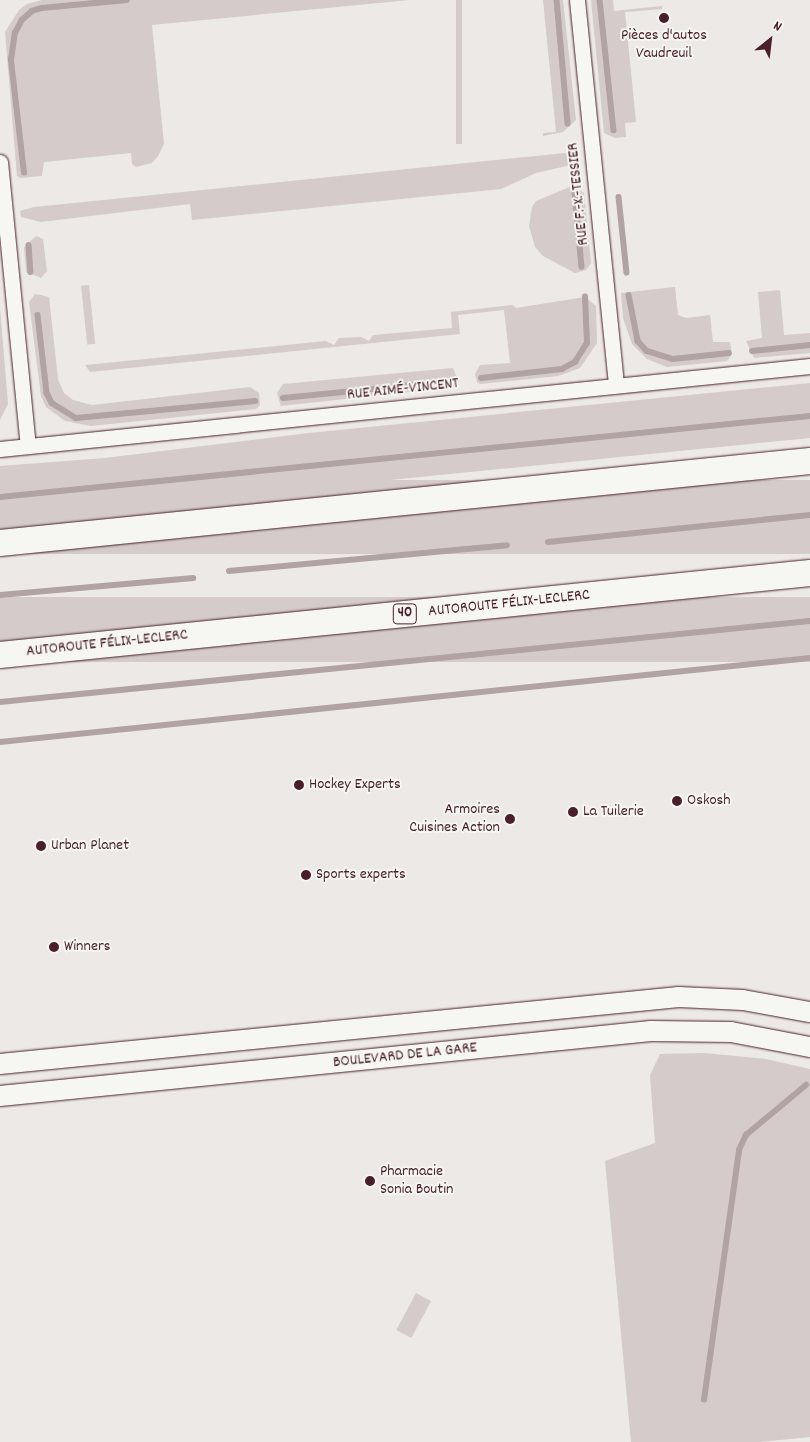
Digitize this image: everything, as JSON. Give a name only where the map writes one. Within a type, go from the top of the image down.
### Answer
[{"type":"highway","points":[[0,543],[810,461]]},
{"type":"highway","name":"AUTOROUTE FÉLIX-LECLERC","points":[[0,655],[810,573]]},
{"type":"main road","name":"BOULEVARD DE LA GARE","points":[[0,1064],[679,997],[743,1000],[810,1012]]},
{"type":"main road","name":"BOULEVARD DE LA GARE","points":[[0,1096],[651,1031],[731,1032],[810,1047]]},
{"type":"street","name":"RUE F.-X.-TESSIER","points":[[577,0],[616,385]]},
{"type":"street","points":[[0,162],[28,446]]},
{"type":"street","name":"RUE AIMÉ-VINCENT","points":[[0,449],[810,366]]},
{"type":"shaded area","points":[[42,0],[410,0],[152,25],[164,144],[152,163],[136,167],[132,164],[131,153],[44,162],[42,176],[20,178],[17,176],[5,32],[19,10],[27,4]]},
{"type":"shaded area","points":[[456,0],[462,0],[462,144],[456,144]]},
{"type":"shaded area","points":[[543,0],[563,0],[576,120],[563,132],[543,136],[543,133],[556,132]]},
{"type":"shaded area","points":[[591,0],[613,0],[614,11],[662,6],[662,9],[625,12],[636,122],[625,123],[626,137],[615,138],[604,133]]},
{"type":"shaded area","points":[[565,153],[574,157],[571,165],[536,173],[501,189],[192,220],[190,204],[41,222],[21,217],[20,211],[34,207]]},
{"type":"shaded area","points":[[572,186],[584,193],[591,263],[586,270],[575,273],[543,256],[535,247],[529,226],[532,207],[536,201]]},
{"type":"shaded area","points":[[36,236],[43,239],[47,271],[41,278],[26,272],[24,247]]},
{"type":"shaded area","points":[[89,285],[95,344],[87,345],[81,286]]},
{"type":"shaded area","points":[[675,287],[678,315],[686,318],[710,315],[713,342],[730,342],[732,354],[727,361],[667,367],[647,359],[632,344],[623,318],[621,293]]},
{"type":"shaded area","points":[[780,290],[784,335],[810,333],[810,353],[754,358],[746,341],[762,338],[758,292]]},
{"type":"shaded area","points":[[35,294],[49,297],[58,379],[64,393],[73,400],[92,405],[250,387],[259,393],[260,405],[256,409],[91,426],[65,421],[46,407],[41,396],[29,302]]},
{"type":"shaded area","points":[[585,297],[596,306],[597,343],[580,368],[558,376],[480,384],[477,382],[475,374],[480,365],[510,363],[504,310],[458,315],[460,334],[90,372],[85,365],[326,341],[334,345],[339,338],[361,337],[369,341],[373,335],[452,328],[451,312],[513,305],[516,308]]},
{"type":"shaded area","points":[[0,308],[8,404],[0,420]]},
{"type":"shaded area","points":[[453,368],[457,378],[455,387],[281,406],[277,393],[283,384]]},
{"type":"shaded area","points":[[810,383],[810,438],[0,519],[0,466],[105,458],[308,433]]},
{"type":"shaded area","points":[[0,480],[810,480],[810,554],[0,554]]},
{"type":"shaded area","points":[[0,597],[810,597],[810,662],[0,662]]},
{"type":"shaded area","points":[[704,1053],[766,1059],[810,1069],[810,1437],[760,1442],[631,1442],[605,1161],[655,1143],[650,1075],[660,1054]]},
{"type":"shaded area","points":[[416,1293],[431,1301],[411,1338],[396,1330]]},
{"type":"waterway","points":[[24,173],[11,60],[15,33],[22,20],[32,11],[42,8],[127,0]]},
{"type":"waterway","points":[[557,0],[568,124]]},
{"type":"waterway","points":[[600,0],[614,130]]},
{"type":"waterway","points":[[575,192],[582,267]]},
{"type":"waterway","points":[[619,197],[627,273]]},
{"type":"waterway","points":[[29,245],[31,272]]},
{"type":"waterway","points":[[629,295],[638,341],[647,351],[673,359],[729,353]]},
{"type":"waterway","points":[[481,378],[562,369],[575,362],[587,343],[585,297]]},
{"type":"waterway","points":[[38,315],[47,393],[52,403],[76,418],[255,401]]},
{"type":"waterway","points":[[752,351],[810,345]]},
{"type":"waterway","points":[[283,398],[454,381]]},
{"type":"waterway","points":[[0,497],[810,416]]},
{"type":"waterway","points":[[548,542],[810,515]]},
{"type":"waterway","points":[[229,571],[507,545]]},
{"type":"waterway","points":[[0,595],[193,578]]},
{"type":"waterway","points":[[0,702],[810,621]]},
{"type":"waterway","points":[[0,742],[810,658]]},
{"type":"waterway","points":[[704,1400],[739,1150],[746,1135],[806,1085]]},
{"type":"place","name":"Pièces d'autos Vaudreuil","points":[[664,18]]},
{"type":"place","name":"Hockey Experts","points":[[299,785]]},
{"type":"place","name":"Oskosh","points":[[677,801]]},
{"type":"place","name":"La Tuilerie","points":[[573,812]]},
{"type":"place","name":"Armoires Cuisines Action","points":[[510,819]]},
{"type":"place","name":"Urban Planet","points":[[41,846]]},
{"type":"place","name":"Sports experts","points":[[306,875]]},
{"type":"place","name":"Winners","points":[[54,947]]},
{"type":"place","name":"Pharmacie Sonia Boutin","points":[[370,1181]]}]
